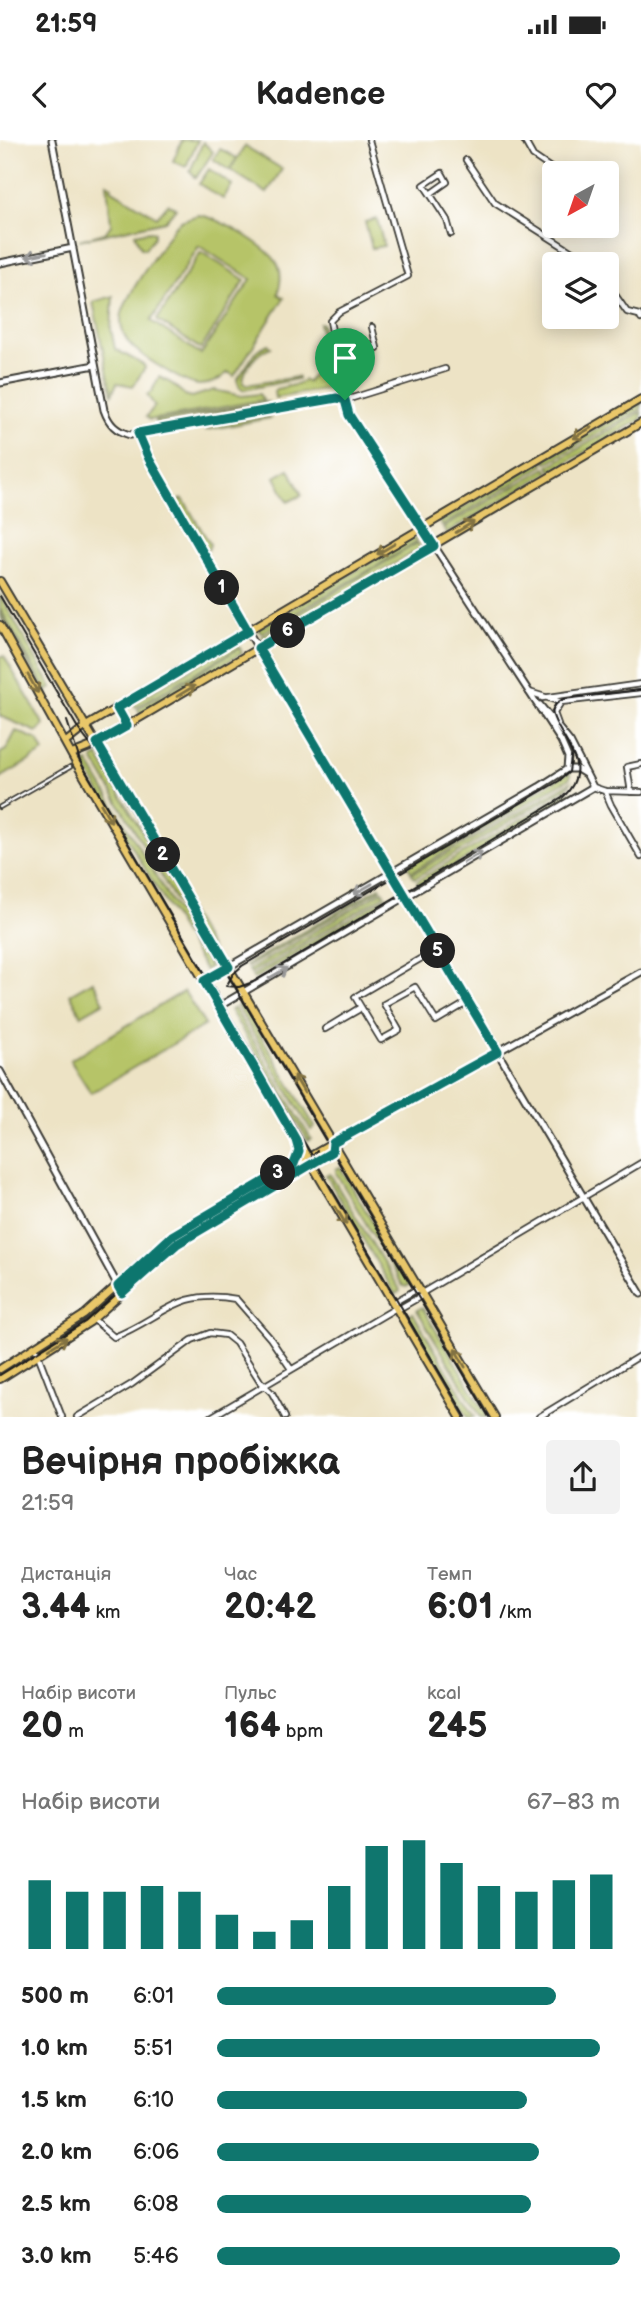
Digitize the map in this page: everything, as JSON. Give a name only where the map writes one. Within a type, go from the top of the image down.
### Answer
[{"type":"main road","points":[[66,742],[86,726],[641,399]]},
{"type":"main road","points":[[72,754],[127,726],[641,423]]},
{"type":"main road","points":[[0,581],[495,1417]]},
{"type":"main road","points":[[0,625],[218,1007],[460,1417]]},
{"type":"main road","points":[[117,708],[127,726]]},
{"type":"main road","points":[[294,1164],[299,1151],[296,1140]]},
{"type":"main road","points":[[0,1369],[84,1315],[172,1236],[333,1143]]},
{"type":"main road","points":[[0,1379],[93,1320],[177,1244],[332,1152],[333,1143]]},
{"type":"main road","points":[[299,1172],[309,1172],[319,1178]]},
{"type":"street","points":[[52,140],[95,365],[107,418],[117,430],[130,435],[324,400],[345,400],[445,369]]},
{"type":"street","points":[[369,140],[408,276],[339,312],[330,321],[349,415],[534,699],[565,749],[568,768]]},
{"type":"street","points":[[524,140],[534,156],[542,162]]},
{"type":"street","points":[[466,160],[495,203],[572,252]]},
{"type":"street","points":[[430,194],[447,183],[442,173],[424,185],[447,220],[451,233]]},
{"type":"street","points":[[0,263],[73,248]]},
{"type":"street","points":[[619,300],[627,312],[639,315],[641,319]]},
{"type":"street","points":[[372,327],[377,348]]},
{"type":"street","points":[[0,383],[95,365]]},
{"type":"street","points":[[138,433],[149,459],[248,631],[641,1294]]},
{"type":"street","points":[[542,698],[641,684]]},
{"type":"street","points":[[529,692],[561,702],[641,692]]},
{"type":"street","points":[[534,699],[558,725]]},
{"type":"street","points":[[561,702],[554,713],[558,725],[593,787],[605,791],[641,792]]},
{"type":"street","points":[[631,792],[627,767],[641,764]]},
{"type":"street","points":[[0,807],[70,767]]},
{"type":"street","points":[[204,981],[568,768],[577,769],[588,776]]},
{"type":"street","points":[[218,1007],[593,787]]},
{"type":"street","points":[[605,791],[641,857]]},
{"type":"street","points":[[436,949],[355,997],[359,1008],[381,1040],[399,1030],[384,1004],[415,987],[436,1021],[468,1002]]},
{"type":"street","points":[[333,1143],[641,972]]},
{"type":"street","points":[[359,1008],[352,1013],[343,1018],[325,1029],[359,1008]]},
{"type":"street","points":[[0,1071],[122,1293]]},
{"type":"street","points":[[211,1417],[641,1163]]},
{"type":"street","points":[[93,1320],[114,1337],[182,1300],[211,1296],[236,1299],[270,1338],[291,1369]]},
{"type":"street","points":[[77,1417],[132,1384],[192,1340],[210,1333],[226,1335],[232,1339],[285,1417]]},
{"type":"street","points":[[35,1347],[62,1417]]},
{"type":"street","points":[[539,1417],[641,1355]]},
{"type":"green space","points":[[182,140],[198,140],[186,167],[173,161]]},
{"type":"green space","points":[[203,142],[213,152],[196,178],[190,171]]},
{"type":"green space","points":[[245,146],[282,169],[267,193],[230,170]]},
{"type":"green space","points":[[220,149],[237,158],[229,170],[213,159]]},
{"type":"green space","points":[[209,169],[232,185],[223,199],[199,184]]},
{"type":"green space","points":[[107,183],[112,186],[111,189],[157,217],[168,204],[176,208],[165,221],[79,240],[105,233],[111,225]]},
{"type":"green space","points":[[198,215],[207,217],[255,242],[279,267],[281,277],[278,294],[284,298],[234,376],[228,372],[215,382],[203,385],[172,374],[149,360],[127,340],[121,325],[123,311],[135,287],[174,227],[181,221]],"holes":[[[199,246],[251,279],[201,354],[151,321]]]},
{"type":"green space","points":[[377,219],[384,246],[372,248],[365,222]]},
{"type":"green space","points":[[154,232],[154,237],[145,249],[141,248],[135,234]]},
{"type":"green space","points":[[201,252],[245,280],[201,349],[157,320]]},
{"type":"green space","points":[[113,296],[111,329],[115,349],[145,368],[133,386],[117,383],[112,394],[93,302]]},
{"type":"green space","points":[[319,323],[322,323],[336,387],[275,398],[276,389],[304,380],[308,382],[323,359],[319,355],[322,345]]},
{"type":"green space","points":[[268,344],[271,347],[261,352],[248,367],[243,383],[246,385],[298,379],[244,390],[240,388],[237,380],[257,350]]},
{"type":"green space","points":[[159,377],[192,397],[214,390],[242,396],[259,394],[263,400],[150,420],[146,417],[155,406],[147,395]]},
{"type":"green space","points":[[267,402],[265,404],[155,424],[155,421]]},
{"type":"green space","points":[[641,403],[641,409],[547,463],[544,459]]},
{"type":"green space","points":[[641,412],[641,419],[552,471],[549,466]]},
{"type":"green space","points":[[267,416],[270,418],[207,430],[210,426]]},
{"type":"green space","points":[[541,461],[544,465],[442,526],[439,522]]},
{"type":"green space","points":[[546,468],[549,472],[446,533],[443,528]]},
{"type":"green space","points":[[289,469],[302,495],[288,502],[275,477]]},
{"type":"green space","points":[[183,499],[210,544],[208,550],[178,501]]},
{"type":"green space","points":[[414,537],[417,542],[261,633],[258,629]]},
{"type":"green space","points":[[418,543],[421,548],[265,640],[262,636]]},
{"type":"green space","points":[[0,595],[52,688],[47,691],[0,608]]},
{"type":"green space","points":[[0,612],[48,696],[46,698],[0,616]]},
{"type":"green space","points":[[236,643],[239,647],[136,707],[133,703]]},
{"type":"green space","points":[[240,648],[242,653],[140,714],[138,709]]},
{"type":"green space","points":[[4,656],[44,725],[37,732],[0,716],[0,657]]},
{"type":"green space","points":[[16,731],[38,740],[44,752],[0,778],[0,753],[6,750]]},
{"type":"green space","points":[[98,756],[218,962],[213,965],[93,759]]},
{"type":"green space","points":[[88,762],[210,967],[205,970],[84,765]]},
{"type":"green space","points":[[570,772],[570,778],[411,872],[408,866]]},
{"type":"green space","points":[[571,782],[568,787],[415,878],[412,874]]},
{"type":"green space","points":[[580,791],[419,886],[417,881],[565,793]]},
{"type":"green space","points":[[380,887],[381,889],[247,967],[246,965]]},
{"type":"green space","points":[[383,891],[385,895],[251,973],[249,970]]},
{"type":"green space","points":[[387,897],[389,900],[254,979],[252,976]]},
{"type":"green space","points":[[93,981],[104,1002],[81,1015],[70,994]]},
{"type":"green space","points":[[184,991],[205,1025],[91,1093],[70,1060]]},
{"type":"green space","points":[[242,1004],[315,1127],[311,1130],[237,1006]]},
{"type":"green space","points":[[234,1008],[311,1139],[308,1141],[230,1010]]},
{"type":"green space","points":[[340,1167],[410,1285],[403,1286],[336,1173],[336,1169]]},
{"type":"green space","points":[[330,1174],[399,1288],[400,1291],[395,1294],[326,1175]]},
{"type":"green space","points":[[422,1307],[488,1417],[481,1417],[417,1310]]},
{"type":"green space","points":[[413,1313],[475,1417],[468,1417],[408,1316]]},
{"type":"tram line","points":[[0,596],[79,730],[96,752],[489,1417]]},
{"type":"tram line","points":[[226,986],[239,987],[253,982],[562,798],[574,782],[576,767],[572,753],[553,716],[554,706],[564,699],[641,690]]},
{"type":"tram line","points":[[67,721],[80,761],[466,1417]]},
{"type":"tram line","points":[[227,985],[233,974],[242,966],[559,781],[569,772],[571,757]]},
{"type":"tram line","points":[[0,1375],[85,1322],[176,1241],[304,1166],[317,1151]]},
{"type":"route","points":[[337,398],[345,400],[349,415],[434,546],[258,648],[498,1052],[333,1143],[332,1152],[177,1244],[122,1293],[118,1286],[172,1236],[294,1164],[299,1151],[296,1140],[204,981],[229,967],[97,743],[127,726],[117,708],[248,631],[149,459],[138,433],[337,398]]}]
